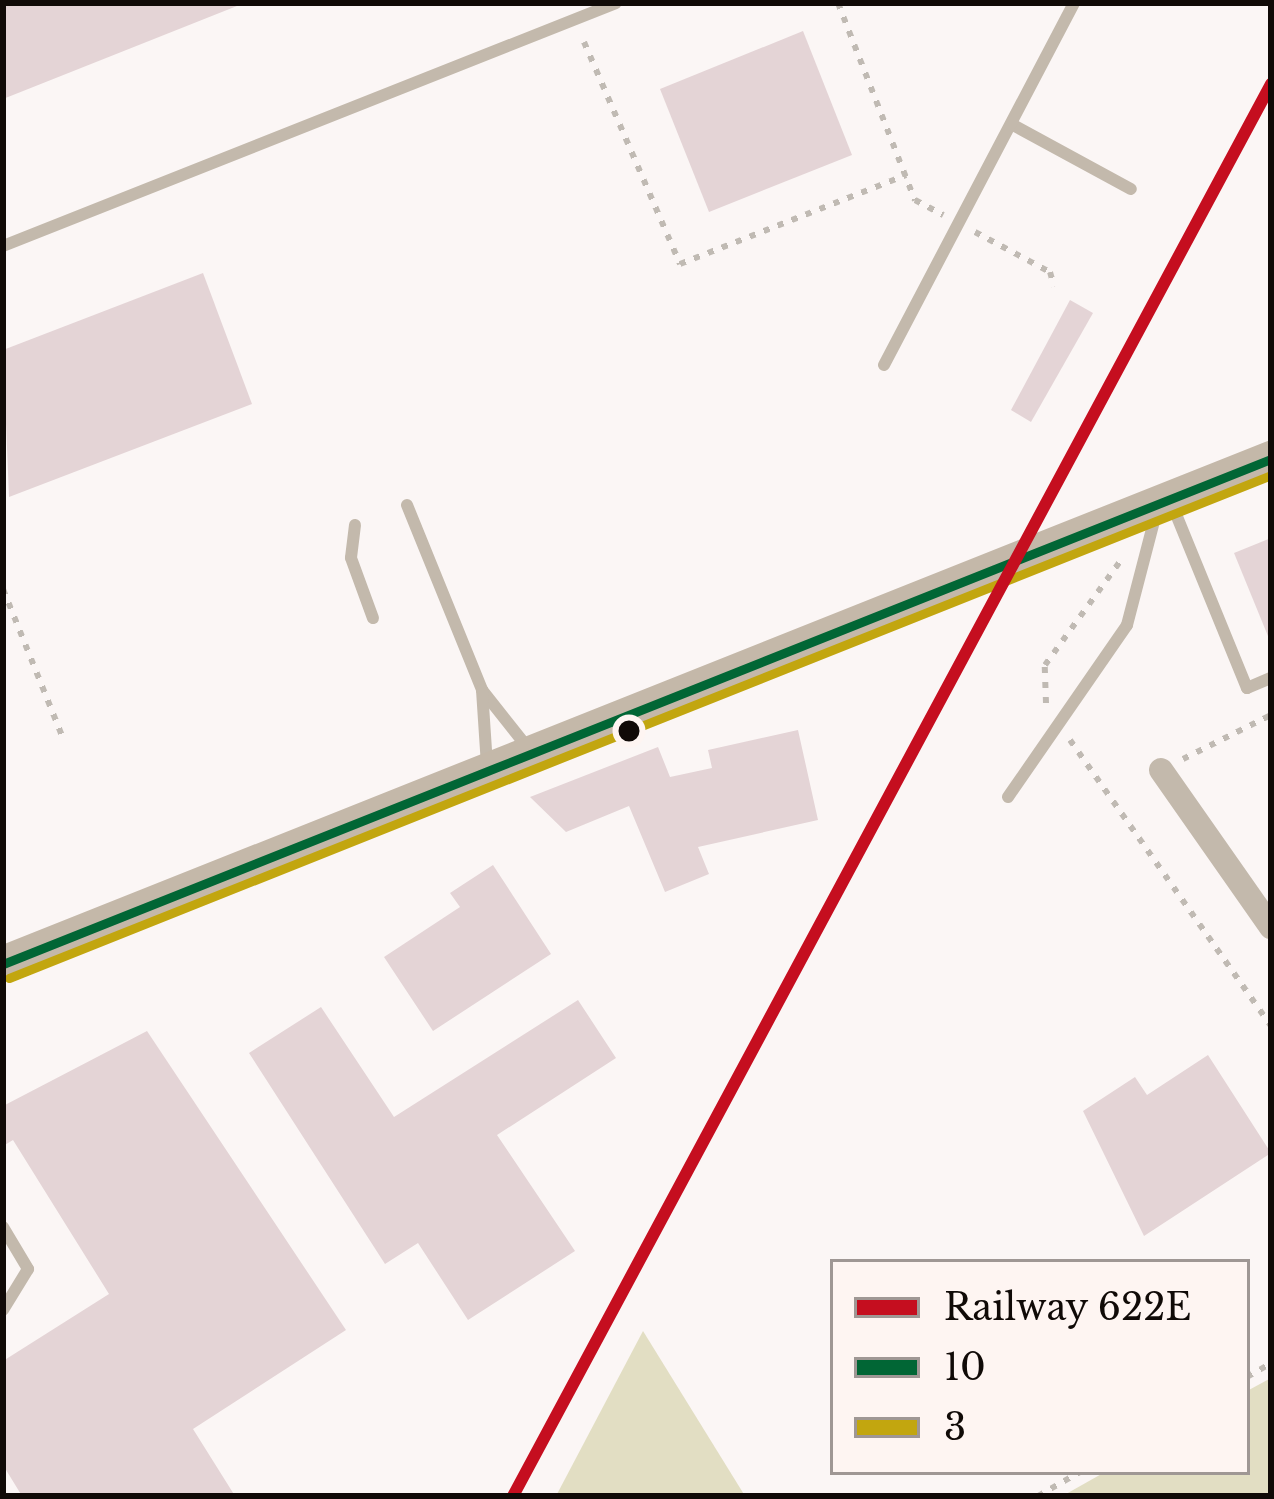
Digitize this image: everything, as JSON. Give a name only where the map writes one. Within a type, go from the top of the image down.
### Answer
[{"type":"main road","points":[[3,964],[1271,459]]},
{"type":"street","points":[[1161,770],[1271,927]]},
{"type":"lane","points":[[3,246],[616,3]]},
{"type":"lane","points":[[884,365],[1074,3]]},
{"type":"lane","points":[[1013,125],[1131,189]]},
{"type":"lane","points":[[1164,502],[1247,688],[1271,678]]},
{"type":"lane","points":[[1008,797],[1127,625],[1164,502]]},
{"type":"lane","points":[[407,505],[482,690],[532,756]]},
{"type":"lane","points":[[356,525],[352,558],[373,618]]},
{"type":"lane","points":[[482,690],[488,772]]},
{"type":"lane","points":[[3,1227],[28,1269],[3,1310]]},
{"type":"path","points":[[838,3],[915,200],[1050,272],[1054,286]]},
{"type":"path","points":[[584,42],[680,264],[906,176]]},
{"type":"path","points":[[1121,560],[1045,665],[1044,700],[1271,1027]]},
{"type":"path","points":[[3,590],[64,741]]},
{"type":"path","points":[[1161,770],[1271,715]]},
{"type":"path","points":[[1038,1496],[1075,1475]]},
{"type":"shaded area","points":[[643,1331],[745,1496],[556,1496]]},
{"type":"shaded area","points":[[1271,1378],[1271,1496],[1066,1494],[1100,1475],[1250,1475],[1250,1389]]},
{"type":"building","points":[[3,3],[242,3],[242,4],[3,99]]},
{"type":"building","points":[[803,31],[852,155],[709,212],[660,89]]},
{"type":"building","points":[[203,273],[252,404],[9,497],[3,350]]},
{"type":"building","points":[[1070,300],[1093,313],[1031,422],[1011,410]]},
{"type":"building","points":[[1271,538],[1271,641],[1270,641],[1234,553]]},
{"type":"building","points":[[798,730],[818,820],[698,847],[709,874],[665,892],[629,806],[566,832],[530,797],[658,747],[670,777],[712,768],[708,750]]},
{"type":"building","points":[[493,865],[551,954],[433,1031],[384,957],[460,907],[450,893]]},
{"type":"building","points":[[578,1000],[616,1058],[497,1135],[575,1251],[468,1320],[418,1243],[385,1264],[249,1053],[321,1007],[394,1117]]},
{"type":"building","points":[[147,1031],[346,1330],[193,1429],[235,1496],[22,1496],[3,1465],[3,1361],[109,1294],[13,1140],[3,1146],[3,1106]]},
{"type":"building","points":[[1208,1055],[1271,1153],[1144,1236],[1083,1111],[1135,1077],[1147,1095]]},
{"type":"rail line","name":"622E","points":[[513,1496],[1271,84]]},
{"type":"transit line","name":"10","points":[[3,964],[1271,459]]},
{"type":"transit line","name":"3","points":[[9,978],[1271,475]]}]
